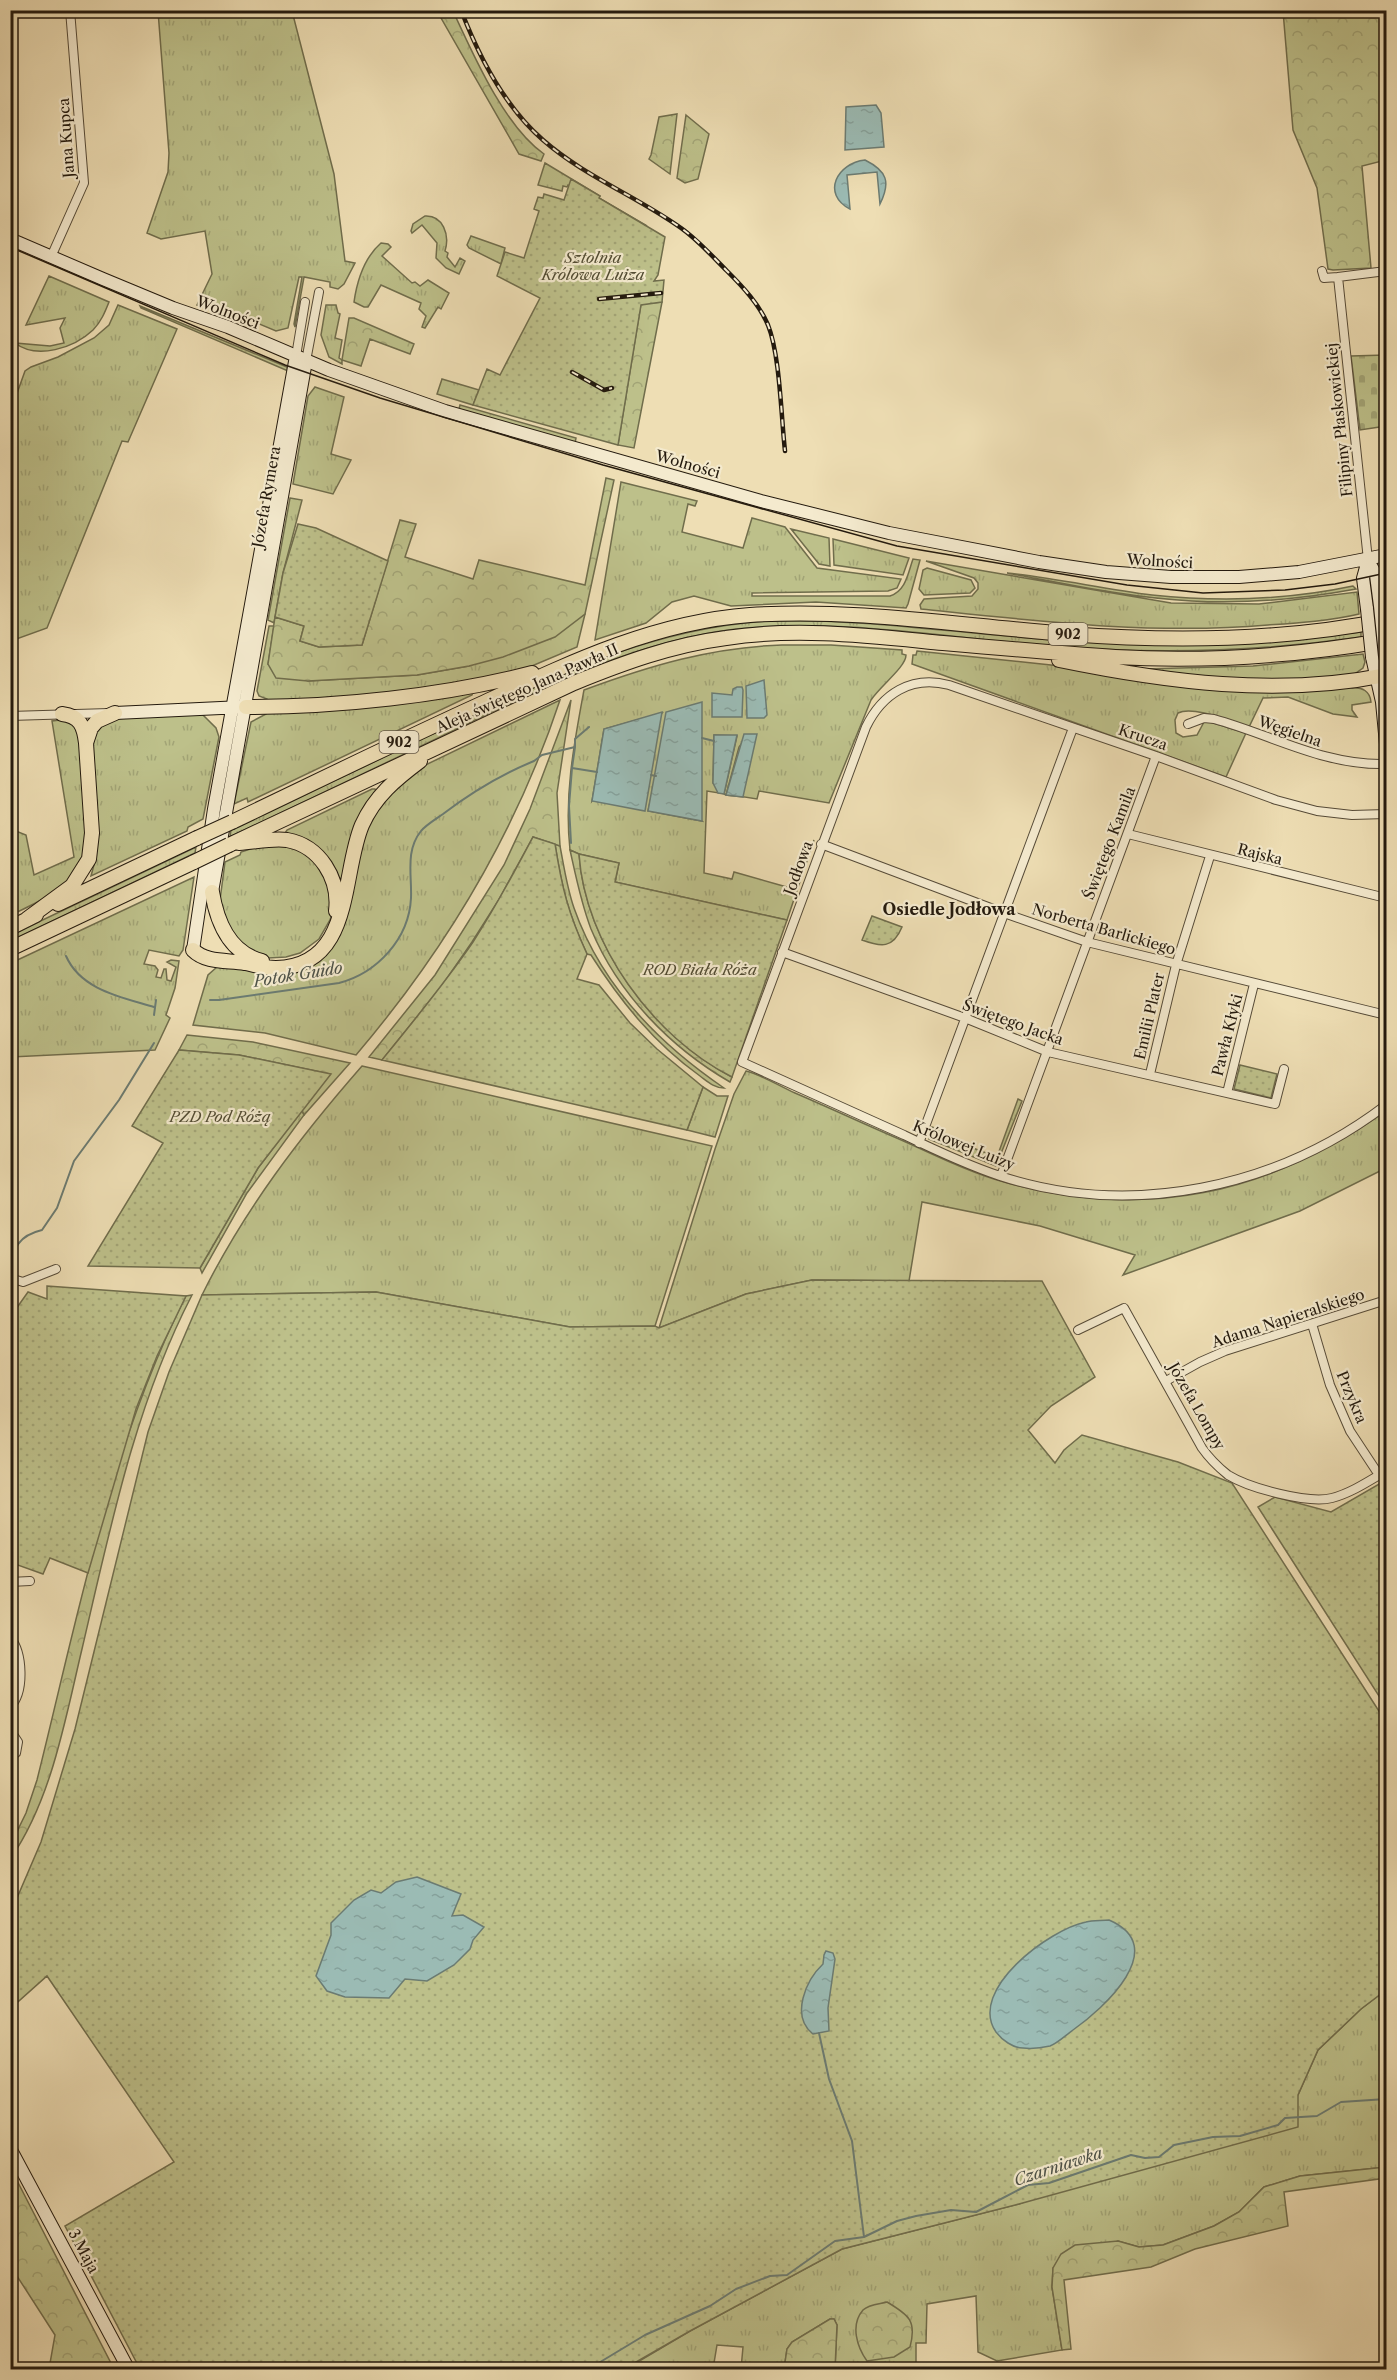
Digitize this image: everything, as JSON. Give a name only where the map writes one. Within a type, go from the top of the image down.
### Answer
[{"type":"main road","name":"Aleja świętego Jana Pawła II","points":[[10,927],[566,664],[608,647],[665,629],[749,615],[849,614],[1068,634],[1220,638],[1282,634],[1386,620]]},
{"type":"main road","name":"Aleja świętego Jana Pawła II","points":[[10,950],[574,683],[622,663],[696,642],[754,634],[799,632],[849,634],[1118,657],[1195,658],[1299,652],[1386,640]]},
{"type":"main road","points":[[995,648],[1103,668],[1220,684],[1304,686],[1382,676]]},
{"type":"main road","points":[[240,707],[314,705],[398,697],[510,679],[566,664]]},
{"type":"main road","points":[[86,743],[91,728],[97,721],[115,713]]},
{"type":"main road","points":[[27,919],[72,886],[89,859],[92,833],[85,732],[80,720],[62,714]]},
{"type":"main road","points":[[193,950],[204,958],[278,968],[301,962],[322,949],[337,928],[357,840],[367,815],[395,779],[446,742]]},
{"type":"main road","points":[[213,892],[215,909],[226,935],[243,952],[256,959],[277,962],[298,957],[318,945],[331,927],[337,907],[335,885],[325,865],[308,848],[286,840],[230,844]]},
{"type":"street","name":"Jana Kupca","points":[[51,257],[84,183],[70,10]]},
{"type":"street","name":"Wolności","points":[[10,239],[162,304],[228,327],[301,358],[445,411],[761,501],[939,543],[1039,562],[1141,576],[1200,578],[1239,577],[1331,567],[1386,556]]},
{"type":"street","points":[[1322,271],[1324,278],[1386,271]]},
{"type":"street","name":"Filipiny Płaskowickiej","points":[[1338,277],[1368,560]]},
{"type":"street","name":"Józefa Rymera","points":[[213,892],[240,707],[301,358],[319,292]]},
{"type":"street","name":"Józefa Rymera","points":[[301,358],[305,302]]},
{"type":"street","points":[[1376,575],[1378,567],[1386,556]]},
{"type":"street","points":[[1368,560],[1376,575],[1385,655],[1382,702],[1386,744]]},
{"type":"street","points":[[1368,560],[1364,569],[1364,587],[1372,657],[1382,676]]},
{"type":"street","points":[[1331,567],[1353,574],[1364,587]]},
{"type":"street","name":"Krucza","points":[[894,692],[914,683],[937,681],[1276,800],[1317,811],[1352,815],[1386,814]]},
{"type":"street","name":"Jodłowa","points":[[742,1062],[866,727],[882,701],[894,692]]},
{"type":"street","name":"Józefa Rymera","points":[[193,950],[214,809],[240,707]]},
{"type":"street","points":[[10,717],[240,707]]},
{"type":"street","name":"Węgielna","points":[[1188,724],[1204,718],[1214,719],[1315,754],[1352,762],[1386,764]]},
{"type":"street","points":[[920,1143],[1073,728]]},
{"type":"street","name":"Świętego Kamila","points":[[1001,1176],[1156,756]]},
{"type":"street","name":"Rajska","points":[[1128,834],[1386,898]]},
{"type":"street","name":"Norberta Barlickiego","points":[[821,844],[1087,942],[1386,1015]]},
{"type":"street","name":"Emilii Plater","points":[[1150,1074],[1176,965],[1210,856]]},
{"type":"street","name":"Świętego Jacka","points":[[782,951],[965,1018],[1048,1052],[1275,1104],[1284,1069]]},
{"type":"street","name":"Pawła Kłyki","points":[[1227,1093],[1254,984]]},
{"type":"street","name":"Królowej Luizy","points":[[742,1062],[920,1143],[1001,1176],[1050,1189],[1101,1195],[1143,1195],[1186,1191],[1234,1181],[1281,1166],[1320,1148],[1386,1105]]},
{"type":"street","points":[[10,1278],[23,1282],[56,1269]]},
{"type":"street","name":"Adama Napieralskiego","points":[[1167,1381],[1225,1351],[1386,1300]]},
{"type":"street","name":"Józefa Lompy","points":[[1078,1330],[1124,1308],[1208,1456],[1234,1478],[1285,1495],[1318,1500],[1341,1495],[1383,1473]]},
{"type":"street","name":"Przykra","points":[[1312,1324],[1330,1385],[1350,1431],[1383,1473]]},
{"type":"street","points":[[10,1582],[30,1581]]},
{"type":"street","points":[[10,1637],[18,1651],[20,1682],[17,1698],[10,1707]]},
{"type":"street","points":[[10,1730],[18,1742],[16,1753],[10,1758]]},
{"type":"street","name":"3 Maja","points":[[10,2148],[129,2370]]},
{"type":"green space","points":[[158,11],[292,11],[334,174],[345,261],[355,263],[344,284],[338,289],[330,287],[330,282],[304,277],[295,327],[302,277],[299,277],[288,328],[276,331],[250,320],[197,305],[212,274],[205,231],[161,239],[147,233],[168,172],[169,153]]},
{"type":"green space","points":[[437,11],[453,11],[491,88],[516,126],[529,142],[544,154],[541,161],[519,154]]},
{"type":"green space","points":[[1283,11],[1386,11],[1386,160],[1362,166],[1371,268],[1328,269],[1317,188],[1293,130]]},
{"type":"green space","points":[[677,114],[670,174],[649,159],[659,117]]},
{"type":"green space","points":[[686,115],[709,134],[698,179],[685,183],[677,178]]},
{"type":"green space","points":[[545,163],[647,226],[623,217],[568,185],[563,186],[562,191],[538,185]]},
{"type":"green space","name":"Sztolnia Królowa Luiza","points":[[571,179],[665,237],[658,275],[654,281],[664,280],[662,302],[641,305],[618,445],[473,405],[487,369],[500,375],[540,298],[497,276],[505,252],[524,258],[539,211],[534,209],[538,197],[543,198],[544,194],[564,200]]},
{"type":"green space","points":[[425,216],[436,219],[444,227],[447,239],[445,251],[455,267],[460,258],[465,261],[459,274],[446,268],[436,258],[437,243],[422,225],[412,233],[413,224]]},
{"type":"green space","points":[[471,236],[505,248],[501,264],[469,248],[467,245]]},
{"type":"green space","points":[[381,243],[391,247],[382,256],[412,283],[415,282],[420,286],[428,280],[449,293],[441,309],[438,307],[425,328],[422,327],[426,316],[419,309],[421,303],[381,285],[368,307],[354,302],[363,270],[370,255]]},
{"type":"green space","points":[[49,276],[109,302],[96,327],[76,342],[55,350],[34,351],[15,343],[50,346],[64,343],[60,328],[65,318],[26,325]]},
{"type":"green space","points":[[662,302],[634,448],[618,445],[641,304]]},
{"type":"green space","points":[[118,305],[177,329],[128,442],[122,441],[47,628],[11,641],[10,413],[25,371],[94,338],[109,325]]},
{"type":"green space","points":[[326,305],[336,305],[340,314],[335,338],[342,340],[339,358],[342,364],[329,357],[321,335]]},
{"type":"green space","points":[[140,306],[287,367],[288,371],[141,308]]},
{"type":"green space","points":[[349,318],[354,318],[414,344],[410,354],[370,339],[361,366],[342,360]]},
{"type":"green space","points":[[1386,355],[1386,426],[1360,430],[1351,356]]},
{"type":"green space","points":[[442,379],[479,390],[473,405],[437,394]]},
{"type":"green space","points":[[315,387],[344,397],[331,454],[351,460],[333,494],[293,484],[308,396]]},
{"type":"green space","points":[[460,405],[576,438],[575,443],[459,409]]},
{"type":"green space","points":[[606,478],[614,480],[585,614],[555,637],[503,657],[469,666],[417,675],[308,681],[276,678],[268,664],[275,617],[304,626],[300,641],[319,647],[362,645],[400,520],[416,524],[405,557],[473,579],[479,560],[585,585]]},
{"type":"green space","points":[[621,482],[697,501],[695,506],[688,504],[682,532],[743,548],[752,518],[785,527],[817,568],[901,579],[897,588],[888,591],[752,593],[752,596],[890,596],[903,586],[913,559],[920,560],[908,604],[906,608],[816,602],[731,606],[694,596],[672,602],[646,623],[595,640]]},
{"type":"green space","points":[[290,498],[302,500],[283,573],[274,623],[268,620]]},
{"type":"green space","points":[[298,524],[316,528],[388,561],[362,645],[319,647],[300,641],[304,626],[275,617],[283,573]]},
{"type":"green space","points":[[791,529],[829,538],[830,566],[819,564]]},
{"type":"green space","points":[[833,539],[909,558],[903,575],[834,565]]},
{"type":"green space","points":[[926,561],[1171,603],[1259,604],[1357,592],[1359,614],[1291,623],[1224,628],[1181,628],[1094,625],[921,609],[920,605],[924,599],[972,596],[978,589],[978,583],[974,578]]},
{"type":"green space","points":[[927,568],[971,580],[975,588],[970,593],[924,595],[919,589],[923,570]]},
{"type":"green space","points":[[1007,573],[1152,595],[1202,599],[1278,597],[1353,586],[1356,589],[1275,600],[1192,601],[1122,594]]},
{"type":"green space","points":[[585,614],[577,647],[520,671],[407,692],[267,702],[267,699],[259,696],[257,691],[269,626],[274,626],[268,664],[308,681],[417,675],[469,666]]},
{"type":"green space","points":[[768,621],[840,622],[1134,644],[1247,642],[1361,632],[1361,637],[1242,649],[1162,651],[1005,642],[851,627],[774,626],[699,635],[628,654],[560,681],[230,837],[231,830],[562,674],[602,658],[683,634]]},
{"type":"green space","points":[[782,645],[831,645],[902,650],[902,654],[906,655],[902,665],[871,700],[829,803],[759,791],[757,799],[743,797],[742,743],[726,794],[724,794],[707,791],[704,873],[732,879],[734,872],[794,889],[814,840],[787,920],[615,882],[619,863],[570,850],[569,789],[584,690],[681,659],[731,650]],"holes":[[[662,713],[592,801],[604,729]],[[714,735],[737,736],[724,794],[713,783]],[[656,776],[702,821],[648,811]]]},
{"type":"green space","points":[[917,651],[1051,665],[1176,683],[1351,685],[1352,688],[1365,690],[1371,702],[1352,705],[1352,710],[1357,717],[1333,714],[1288,697],[1263,698],[1249,727],[1193,711],[1178,713],[1175,720],[1176,733],[1183,737],[1197,735],[1204,722],[1207,721],[1246,733],[1226,777],[912,664],[913,655],[916,655]]},
{"type":"green space","points":[[1363,654],[1365,662],[1363,668],[1350,677],[1241,681],[1143,669],[1253,666]]},
{"type":"green space","points":[[473,692],[472,695],[248,802],[247,798],[234,804],[251,722],[266,714],[266,711]]},
{"type":"green space","points":[[560,700],[522,797],[476,887],[420,973],[356,1055],[265,1033],[193,1025],[208,975],[217,967],[267,970],[319,955],[375,808],[411,772]]},
{"type":"green space","points":[[571,700],[557,793],[560,846],[533,837],[498,901],[441,987],[382,1060],[369,1057],[435,975],[504,865],[530,809]]},
{"type":"green space","points":[[202,714],[216,728],[219,737],[203,819],[188,827],[187,831],[91,876],[94,865],[91,734],[109,719]]},
{"type":"green space","points":[[68,719],[77,722],[84,777],[87,819],[85,856],[80,870],[68,883],[49,896],[11,915],[11,829],[26,835],[34,875],[74,857],[52,721]]},
{"type":"green space","points":[[372,789],[376,792],[341,879],[285,833],[287,830]]},
{"type":"green space","points":[[533,837],[555,844],[566,900],[587,954],[577,979],[599,985],[630,1023],[703,1087],[687,1130],[382,1060],[473,942]]},
{"type":"green space","points":[[266,844],[301,848],[328,875],[332,914],[330,920],[319,939],[300,953],[286,957],[268,958],[244,949],[226,924],[220,900],[225,862],[240,855],[241,852]]},
{"type":"green space","points":[[555,844],[560,846],[574,908],[585,936],[616,987],[655,1032],[700,1071],[724,1088],[714,1086],[705,1080],[653,1036],[614,989],[591,955],[587,954],[566,900]]},
{"type":"green space","points":[[196,847],[195,853],[11,941],[11,935]]},
{"type":"green space","points":[[570,850],[579,854],[584,888],[594,921],[609,953],[628,984],[650,1012],[676,1038],[703,1059],[732,1077],[730,1082],[687,1053],[667,1036],[631,997],[616,976],[591,929]]},
{"type":"green space","name":"ROD Biała Róża","points":[[579,854],[619,863],[615,882],[787,920],[732,1077],[703,1060],[676,1038],[650,1013],[628,984],[609,954],[594,921],[584,888]]},
{"type":"green space","points":[[194,877],[183,950],[179,956],[149,950],[144,964],[155,966],[158,970],[156,977],[161,978],[166,969],[167,980],[171,981],[176,967],[167,962],[179,961],[175,988],[166,1015],[170,1018],[155,1050],[11,1057],[11,963]]},
{"type":"green space","points":[[872,916],[902,927],[895,939],[881,945],[862,940]]},
{"type":"green space","points":[[187,1035],[253,1042],[350,1063],[304,1115],[302,1110],[330,1074],[239,1055],[179,1050]]},
{"type":"green space","name":"PZD Pod Różą","points":[[179,1050],[239,1055],[331,1074],[258,1168],[200,1268],[88,1266],[163,1143],[132,1126]]},
{"type":"green space","points":[[1240,1065],[1277,1074],[1271,1098],[1234,1089]]},
{"type":"green space","points":[[362,1066],[712,1146],[655,1326],[570,1327],[376,1292],[202,1295],[236,1233],[274,1175]]},
{"type":"green space","points":[[746,1071],[964,1168],[1004,1182],[1057,1194],[1107,1199],[1156,1199],[1204,1193],[1250,1181],[1296,1163],[1341,1140],[1386,1111],[1386,1168],[1300,1211],[1123,1275],[1135,1255],[1040,1226],[922,1202],[909,1281],[812,1280],[746,1294],[659,1328],[715,1149],[734,1094]]},
{"type":"green space","points":[[703,1087],[717,1096],[728,1096],[715,1137],[687,1130]]},
{"type":"green space","points":[[1018,1099],[1022,1101],[996,1166],[929,1139],[932,1127],[940,1130],[938,1135],[997,1157]]},
{"type":"green space","points":[[302,1110],[304,1115],[247,1193],[202,1273],[200,1268],[258,1168]]},
{"type":"green space","points":[[812,1280],[1042,1281],[1095,1377],[1051,1406],[1028,1430],[1055,1463],[1064,1450],[1082,1435],[1178,1462],[1232,1483],[1386,1722],[1386,1990],[1361,2009],[1318,2050],[1298,2095],[1298,2127],[1019,2204],[842,2249],[624,2369],[140,2369],[65,2226],[174,2162],[47,1976],[11,2008],[11,1912],[41,1842],[75,1729],[148,1432],[169,1372],[202,1295],[376,1292],[570,1327],[655,1326],[659,1328],[746,1294]]},
{"type":"green space","points":[[47,1286],[186,1296],[157,1356],[136,1409],[88,1573],[50,1558],[43,1574],[18,1565],[11,1571],[11,1316],[28,1292],[47,1299]]},
{"type":"green space","points":[[192,1295],[155,1380],[126,1468],[63,1731],[47,1784],[25,1835],[11,1858],[10,1846],[26,1813],[37,1780],[82,1595],[116,1473],[159,1353],[186,1296]]},
{"type":"green space","points":[[1386,1480],[1386,1707],[1258,1507],[1275,1497],[1331,1512]]},
{"type":"green space","points":[[1386,1990],[1386,2167],[1300,2176],[1264,2187],[1239,2212],[1214,2226],[1163,2245],[1139,2247],[1118,2241],[1053,2268],[1052,2287],[1062,2350],[997,2361],[978,2352],[976,2296],[927,2304],[926,2343],[916,2343],[916,2369],[835,2369],[837,2325],[834,2319],[830,2319],[792,2342],[787,2349],[784,2369],[741,2369],[743,2347],[717,2345],[713,2369],[667,2366],[666,2369],[624,2370],[690,2331],[842,2249],[1019,2204],[1298,2095],[1318,2050],[1361,2009]]},
{"type":"green space","points":[[10,2167],[114,2369],[49,2369],[55,2335],[17,2276],[11,2281]]},
{"type":"green space","points":[[1386,2167],[1386,2178],[1284,2192],[1288,2226],[1195,2249],[1151,2267],[1064,2280],[1071,2349],[1062,2350],[1052,2287],[1053,2268],[1061,2254],[1075,2245],[1118,2241],[1139,2247],[1163,2245],[1214,2226],[1239,2212],[1264,2187],[1300,2176]]},
{"type":"green space","points":[[887,2302],[906,2315],[912,2325],[910,2347],[894,2357],[867,2361],[856,2336],[859,2316],[865,2308],[871,2305]]},
{"type":"green space","points":[[830,2319],[834,2319],[837,2325],[835,2369],[784,2369],[787,2349],[792,2342]]},
{"type":"water","points":[[876,105],[881,113],[884,147],[845,150],[846,107]]},
{"type":"water","points":[[865,160],[878,168],[885,178],[883,196],[880,204],[877,172],[847,175],[850,209],[841,203],[836,195],[836,180],[847,167]]},
{"type":"water","points":[[764,680],[767,715],[764,718],[747,718],[746,686]]},
{"type":"water","points":[[742,687],[743,690],[742,717],[712,717],[712,693],[732,695],[733,689]]},
{"type":"water","points":[[702,702],[702,821],[648,811],[666,712]]},
{"type":"water","points":[[662,712],[645,811],[592,801],[604,729]]},
{"type":"water","points":[[744,734],[757,734],[743,797],[726,795]]},
{"type":"water","points":[[714,735],[737,735],[724,794],[718,793],[713,783]]},
{"type":"water","points":[[417,1877],[461,1894],[452,1916],[463,1915],[484,1927],[473,1940],[470,1949],[454,1965],[427,1981],[405,1979],[389,1998],[345,1997],[327,1991],[316,1976],[331,1935],[331,1923],[354,1900],[371,1890],[381,1893],[396,1882]]},
{"type":"water","points":[[1109,1920],[1127,1932],[1134,1946],[1133,1961],[1126,1977],[1114,1993],[1086,2020],[1050,2046],[1019,2048],[1001,2038],[990,2016],[993,1998],[1002,1981],[1017,1964],[1034,1949],[1071,1927],[1089,1921]]},
{"type":"water","points":[[826,1951],[833,1953],[835,1959],[828,2008],[829,2031],[813,2034],[802,2018],[803,1998],[811,1979],[823,1964]]},
{"type":"waterway","points":[[575,747],[575,739],[589,727]]},
{"type":"waterway","points":[[702,738],[714,741]]},
{"type":"waterway","name":"Potok Guido","points":[[210,1000],[339,983],[366,971],[388,952],[404,927],[411,898],[411,855],[421,831],[476,791],[542,755],[575,747],[572,768],[597,772]]},
{"type":"waterway","points":[[571,843],[569,806],[572,768]]},
{"type":"waterway","points":[[651,775],[656,776]]},
{"type":"waterway","points":[[66,956],[81,977],[92,984],[116,995],[154,1007]]},
{"type":"waterway","name":"Potok Guido","points":[[154,1015],[156,1000]]},
{"type":"waterway","name":"Potok Guido","points":[[16,1270],[14,1255],[18,1244],[28,1235],[42,1230],[57,1208],[74,1161],[119,1100],[154,1043]]},
{"type":"waterway","points":[[819,2033],[829,2079],[852,2141],[864,2237]]},
{"type":"waterway","name":"Czarniawka","points":[[587,2370],[645,2335],[710,2306],[736,2289],[770,2276],[787,2275],[835,2241],[864,2237],[897,2221],[916,2216],[951,2210],[976,2212],[1028,2185],[1049,2183],[1131,2155],[1145,2158],[1159,2157],[1174,2145],[1213,2137],[1240,2136],[1278,2125],[1285,2118],[1317,2116],[1341,2102],[1386,2099]]},
{"type":"tram line","points":[[10,247],[285,365],[380,398],[603,465],[897,546],[1127,585],[1203,593],[1285,590],[1335,584],[1386,573]]},
{"type":"railway","points":[[461,10],[494,80],[529,127],[559,153],[687,233],[705,248],[755,303],[768,325],[775,352],[785,451]]},
{"type":"railway","points":[[599,299],[661,293]]},
{"type":"railway","points":[[572,372],[604,390],[612,388]]},
{"type":"district","name":"Osiedle Jodłowa","points":[[949,909]]}]
